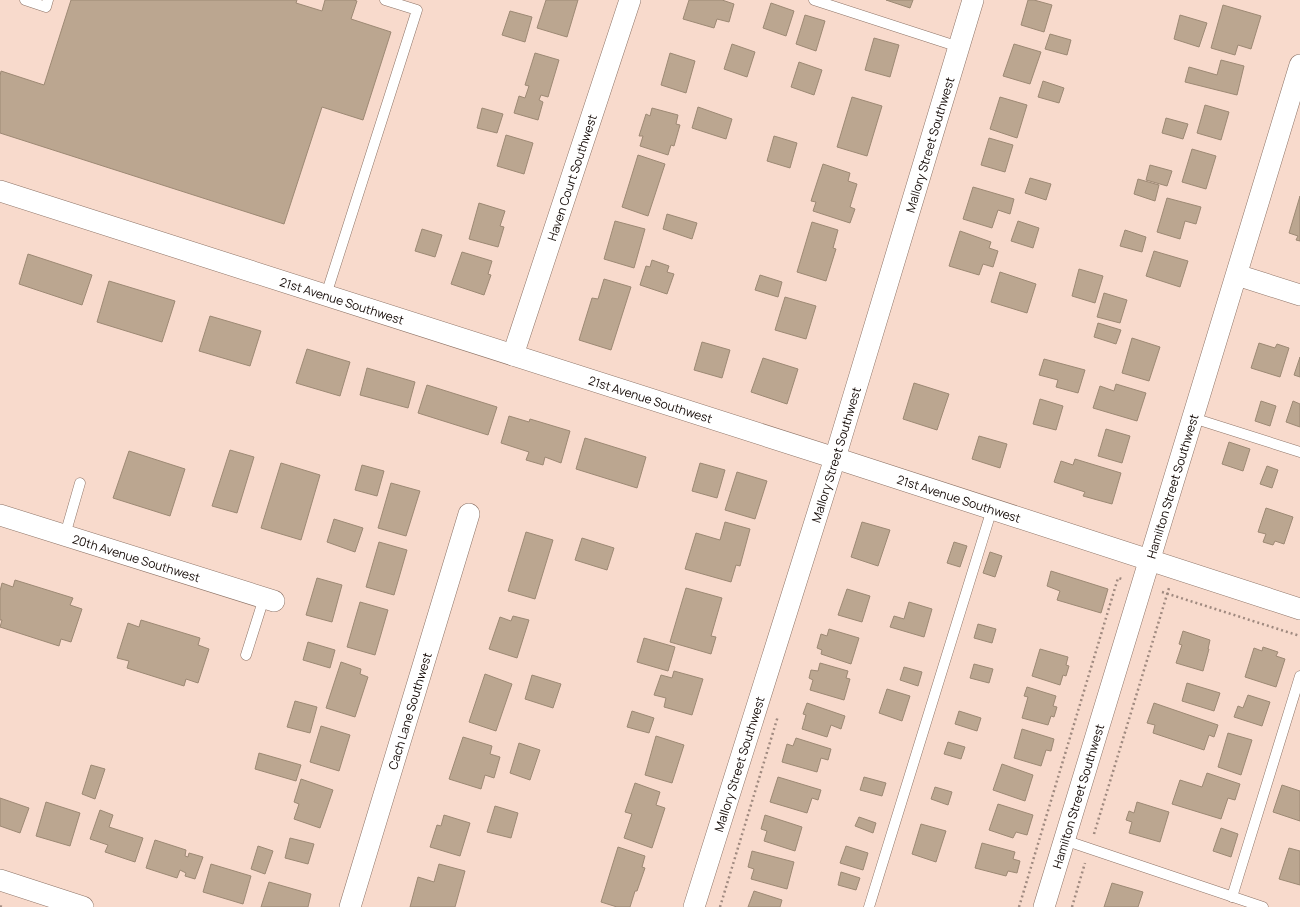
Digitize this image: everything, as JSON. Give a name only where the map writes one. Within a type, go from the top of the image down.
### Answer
[{"type":"street","name":"Haven Court Southwest","points":[[513,355],[630,0]]},
{"type":"street","name":"Mallory Street Southwest","points":[[694,907],[835,458],[973,0]]},
{"type":"street","name":"Hamilton Street Southwest","points":[[1044,907],[1300,65]]},
{"type":"street","name":"21st Avenue Southwest","points":[[0,191],[835,458],[1300,609]]},
{"type":"street","points":[[1237,275],[1300,296]]},
{"type":"street","name":"Cach Lane Southwest","points":[[350,907],[469,514]]},
{"type":"street","name":"20th Avenue Southwest","points":[[0,515],[269,600]]},
{"type":"street","points":[[0,880],[74,906]]},
{"type":"lane","points":[[25,0],[46,7],[48,0]]},
{"type":"lane","points":[[326,296],[417,10],[385,0]]},
{"type":"lane","points":[[814,0],[959,47]]},
{"type":"lane","points":[[1193,418],[1300,452]]},
{"type":"lane","points":[[65,535],[80,483]]},
{"type":"lane","points":[[869,907],[992,509]]},
{"type":"lane","points":[[246,655],[269,600]]},
{"type":"lane","points":[[1232,897],[1300,676]]},
{"type":"lane","points":[[1064,840],[1263,907]]},
{"type":"path","points":[[1019,907],[1118,578],[1126,580]]},
{"type":"path","points":[[1072,907],[1171,584]]},
{"type":"path","points":[[1157,590],[1300,636]]},
{"type":"building","points":[[71,0],[297,0],[296,3],[322,11],[325,0],[354,0],[357,1],[351,19],[391,32],[363,120],[322,107],[284,224],[0,133],[1,71],[44,85]]},
{"type":"building","points":[[546,0],[578,0],[567,37],[537,28]]},
{"type":"building","points":[[689,0],[722,0],[734,4],[729,22],[717,19],[714,28],[683,19]]},
{"type":"building","points":[[886,0],[913,0],[910,8]]},
{"type":"building","points":[[1028,0],[1034,0],[1052,5],[1044,32],[1021,25]]},
{"type":"building","points":[[771,3],[794,11],[786,36],[763,28]]},
{"type":"building","points":[[1223,5],[1261,16],[1251,49],[1238,45],[1235,55],[1211,48]]},
{"type":"building","points":[[510,11],[532,17],[525,42],[502,35]]},
{"type":"building","points":[[805,15],[825,21],[816,51],[796,44]]},
{"type":"building","points":[[1180,15],[1207,23],[1199,47],[1174,39]]},
{"type":"building","points":[[1050,34],[1071,40],[1067,55],[1045,49]]},
{"type":"building","points":[[874,38],[899,45],[890,77],[865,70]]},
{"type":"building","points":[[732,44],[755,52],[747,77],[724,69]]},
{"type":"building","points":[[1014,44],[1041,52],[1030,84],[1003,76]]},
{"type":"building","points":[[535,53],[559,60],[548,97],[541,95],[539,100],[543,102],[538,120],[514,113],[519,96],[525,98],[529,86],[525,85]]},
{"type":"building","points":[[670,53],[695,61],[686,93],[661,85]]},
{"type":"building","points":[[1221,60],[1244,66],[1237,95],[1185,82],[1189,67],[1217,75]]},
{"type":"building","points":[[799,62],[822,70],[814,95],[791,87]]},
{"type":"building","points":[[1043,81],[1064,88],[1059,103],[1038,97]]},
{"type":"building","points":[[852,97],[882,106],[867,156],[837,147]]},
{"type":"building","points":[[1000,97],[1027,105],[1017,138],[990,129]]},
{"type":"building","points":[[1205,105],[1229,112],[1221,140],[1197,133]]},
{"type":"building","points":[[698,107],[732,119],[726,139],[692,128]]},
{"type":"building","points":[[482,108],[503,114],[497,133],[477,128]]},
{"type":"building","points":[[652,108],[678,115],[676,124],[680,125],[674,146],[671,145],[668,155],[640,146],[643,136],[639,136],[646,114],[650,116]]},
{"type":"building","points":[[1166,118],[1188,124],[1183,139],[1162,133]]},
{"type":"building","points":[[506,135],[533,143],[524,174],[497,166]]},
{"type":"building","points":[[774,136],[797,143],[790,168],[767,161]]},
{"type":"building","points":[[989,138],[1013,145],[1005,172],[981,165]]},
{"type":"building","points":[[1192,149],[1216,156],[1206,189],[1182,182]]},
{"type":"building","points":[[638,155],[665,164],[648,216],[622,207]]},
{"type":"building","points":[[823,164],[850,173],[848,181],[857,184],[850,207],[855,209],[850,223],[813,211],[816,202],[811,201]]},
{"type":"building","points":[[1150,165],[1172,171],[1167,186],[1146,180]]},
{"type":"building","points":[[1030,178],[1051,184],[1046,200],[1025,193]]},
{"type":"building","points":[[1138,179],[1159,185],[1155,201],[1134,194]]},
{"type":"building","points":[[973,187],[1014,199],[1010,214],[998,210],[992,228],[963,219]]},
{"type":"building","points":[[1300,196],[1300,241],[1296,240],[1298,236],[1289,233]]},
{"type":"building","points":[[1167,198],[1201,207],[1196,224],[1185,221],[1180,239],[1157,232]]},
{"type":"building","points":[[479,203],[505,211],[500,226],[504,227],[498,247],[469,239]]},
{"type":"building","points":[[667,214],[697,223],[692,239],[663,229]]},
{"type":"building","points":[[615,221],[645,229],[634,268],[604,259]]},
{"type":"building","points":[[1018,221],[1039,228],[1033,248],[1011,241]]},
{"type":"building","points":[[812,222],[838,230],[833,248],[836,249],[826,281],[797,272]]},
{"type":"building","points":[[422,229],[442,235],[435,257],[415,251]]},
{"type":"building","points":[[1125,230],[1146,237],[1142,252],[1120,246]]},
{"type":"building","points":[[960,231],[991,242],[989,248],[998,251],[993,267],[983,264],[979,275],[949,266]]},
{"type":"building","points":[[1154,251],[1188,261],[1180,287],[1146,276]]},
{"type":"building","points":[[462,252],[492,261],[488,274],[491,275],[484,295],[451,284]]},
{"type":"building","points":[[28,254],[92,275],[82,305],[19,284]]},
{"type":"building","points":[[652,260],[669,266],[667,272],[674,274],[667,294],[640,285],[646,266],[650,267]]},
{"type":"building","points":[[1079,269],[1103,276],[1095,303],[1072,296]]},
{"type":"building","points":[[1000,272],[1036,284],[1027,313],[991,302]]},
{"type":"building","points":[[760,275],[782,282],[778,297],[755,290]]},
{"type":"building","points":[[604,279],[631,287],[611,350],[579,340],[592,298],[598,299]]},
{"type":"building","points":[[109,281],[175,301],[162,342],[97,322]]},
{"type":"building","points":[[1104,293],[1127,300],[1120,323],[1097,317]]},
{"type":"building","points":[[785,297],[816,306],[806,339],[775,330]]},
{"type":"building","points":[[210,316],[261,331],[250,366],[199,351]]},
{"type":"building","points":[[1098,323],[1121,330],[1116,344],[1094,337]]},
{"type":"building","points":[[1132,338],[1160,347],[1149,381],[1122,373]]},
{"type":"building","points":[[702,342],[730,350],[722,378],[694,370]]},
{"type":"building","points":[[1259,343],[1275,348],[1277,344],[1289,348],[1280,377],[1251,368]]},
{"type":"building","points":[[307,349],[350,362],[340,396],[296,383]]},
{"type":"building","points":[[1300,357],[1300,377],[1294,375]]},
{"type":"building","points":[[763,358],[798,369],[787,404],[751,392]]},
{"type":"building","points":[[1044,359],[1085,370],[1078,393],[1056,387],[1058,380],[1039,375]]},
{"type":"building","points":[[367,368],[415,382],[408,408],[360,395]]},
{"type":"building","points":[[914,383],[949,394],[937,430],[903,419]]},
{"type":"building","points":[[1116,384],[1146,393],[1137,421],[1093,408],[1100,386],[1114,391]]},
{"type":"building","points":[[427,385],[497,407],[488,435],[418,413]]},
{"type":"building","points":[[1040,399],[1063,406],[1056,430],[1033,424]]},
{"type":"building","points":[[1261,401],[1276,406],[1270,426],[1255,421]]},
{"type":"building","points":[[1293,401],[1300,404],[1300,427],[1286,422]]},
{"type":"building","points":[[509,416],[529,422],[530,419],[570,431],[561,463],[545,457],[543,465],[526,460],[529,452],[501,443]]},
{"type":"building","points":[[1106,429],[1130,436],[1122,463],[1098,456]]},
{"type":"building","points":[[979,436],[1007,444],[1000,468],[972,459]]},
{"type":"building","points":[[585,438],[646,457],[637,488],[576,469]]},
{"type":"building","points":[[1229,442],[1250,449],[1243,471],[1222,464]]},
{"type":"building","points":[[230,450],[254,457],[237,513],[212,506]]},
{"type":"building","points":[[129,451],[185,469],[170,516],[113,498]]},
{"type":"building","points":[[1075,459],[1121,473],[1112,504],[1083,496],[1085,492],[1054,482],[1061,461],[1073,465]]},
{"type":"building","points":[[281,463],[320,475],[301,540],[261,528]]},
{"type":"building","points":[[700,463],[725,470],[717,498],[692,491]]},
{"type":"building","points":[[362,465],[384,471],[377,496],[355,490]]},
{"type":"building","points":[[1267,466],[1278,470],[1272,488],[1260,484]]},
{"type":"building","points":[[737,472],[767,481],[755,519],[725,510]]},
{"type":"building","points":[[391,483],[420,491],[406,536],[378,528]]},
{"type":"building","points":[[1266,508],[1293,517],[1284,544],[1275,541],[1273,545],[1263,542],[1266,534],[1258,532]]},
{"type":"building","points":[[334,519],[363,528],[355,552],[327,542]]},
{"type":"building","points":[[725,522],[750,529],[740,566],[736,565],[731,582],[685,569],[696,533],[720,540]]},
{"type":"building","points":[[862,522],[890,530],[878,566],[851,557]]},
{"type":"building","points":[[526,532],[553,540],[535,599],[508,591]]},
{"type":"building","points":[[582,538],[614,548],[607,570],[575,560]]},
{"type":"building","points":[[379,542],[407,550],[394,595],[366,587]]},
{"type":"building","points":[[954,542],[967,546],[960,567],[947,563]]},
{"type":"building","points":[[990,552],[1002,556],[995,577],[983,573]]},
{"type":"building","points":[[1051,571],[1108,589],[1101,613],[1057,600],[1060,591],[1047,586]]},
{"type":"building","points":[[317,578],[342,585],[332,622],[306,615]]},
{"type":"building","points":[[15,580],[73,598],[70,605],[82,609],[71,642],[61,639],[59,646],[0,627],[2,620],[0,620],[0,591],[2,583],[13,587]]},
{"type":"building","points":[[686,588],[722,598],[711,636],[716,637],[711,654],[670,642]]},
{"type":"building","points":[[847,589],[870,596],[862,622],[838,615]]},
{"type":"building","points":[[360,602],[388,610],[375,655],[347,647]]},
{"type":"building","points":[[909,602],[932,609],[924,637],[890,627],[894,616],[904,619]]},
{"type":"building","points":[[513,616],[529,620],[517,658],[489,649],[500,617],[511,621]]},
{"type":"building","points":[[141,620],[200,638],[198,645],[209,649],[198,683],[186,679],[184,686],[127,668],[129,661],[117,658],[128,623],[139,627]]},
{"type":"building","points":[[978,624],[996,629],[992,643],[974,638]]},
{"type":"building","points":[[829,629],[859,638],[851,664],[821,654],[822,650],[817,648],[821,634],[827,636]]},
{"type":"building","points":[[1183,631],[1210,640],[1203,671],[1176,663],[1182,645],[1179,644]]},
{"type":"building","points":[[644,638],[675,647],[668,671],[637,662]]},
{"type":"building","points":[[308,642],[335,650],[330,668],[303,660]]},
{"type":"building","points":[[1263,647],[1278,652],[1276,656],[1285,659],[1276,687],[1245,677],[1254,648],[1262,651]]},
{"type":"building","points":[[1040,649],[1068,657],[1066,665],[1069,666],[1066,676],[1063,675],[1060,685],[1032,676]]},
{"type":"building","points":[[341,662],[361,669],[360,674],[368,677],[355,717],[326,708]]},
{"type":"building","points":[[820,663],[848,671],[846,678],[850,679],[844,700],[810,690],[813,680],[809,678],[811,670],[818,671]]},
{"type":"building","points":[[974,664],[993,669],[989,683],[970,678]]},
{"type":"building","points":[[904,667],[922,672],[918,686],[900,680]]},
{"type":"building","points":[[674,671],[703,679],[692,715],[664,707],[666,698],[654,695],[661,675],[672,678]]},
{"type":"building","points":[[485,674],[512,684],[496,731],[469,722]]},
{"type":"building","points":[[532,675],[561,684],[553,708],[525,699]]},
{"type":"building","points":[[1187,683],[1220,693],[1214,711],[1182,701]]},
{"type":"building","points":[[1027,687],[1056,696],[1053,706],[1057,707],[1054,717],[1051,716],[1048,725],[1022,718],[1028,697],[1024,696]]},
{"type":"building","points":[[887,689],[910,696],[902,721],[879,713]]},
{"type":"building","points":[[1248,695],[1270,702],[1262,726],[1234,717],[1238,706],[1243,708]]},
{"type":"building","points":[[295,701],[317,707],[310,733],[287,727]]},
{"type":"building","points":[[807,703],[845,716],[841,729],[831,725],[827,737],[802,729],[806,715],[803,714]]},
{"type":"building","points":[[1154,703],[1218,725],[1214,737],[1209,735],[1204,750],[1153,733],[1155,725],[1147,723]]},
{"type":"building","points":[[632,711],[654,718],[649,733],[627,727]]},
{"type":"building","points":[[959,711],[981,718],[977,731],[955,724]]},
{"type":"building","points":[[321,726],[350,735],[339,771],[310,762]]},
{"type":"building","points":[[1022,729],[1054,739],[1051,751],[1046,750],[1041,766],[1014,758]]},
{"type":"building","points":[[1228,733],[1252,740],[1241,775],[1218,767]]},
{"type":"building","points":[[656,736],[684,745],[672,783],[645,775]]},
{"type":"building","points":[[463,737],[492,746],[490,754],[500,757],[494,778],[485,775],[481,789],[449,779]]},
{"type":"building","points":[[796,738],[831,749],[828,760],[821,758],[817,772],[782,762],[787,744],[793,746]]},
{"type":"building","points":[[948,742],[965,747],[961,759],[944,754]]},
{"type":"building","points":[[519,743],[540,750],[530,780],[510,773]]},
{"type":"building","points":[[259,753],[301,765],[296,781],[255,769]]},
{"type":"building","points":[[1002,764],[1033,775],[1025,801],[993,790]]},
{"type":"building","points":[[91,765],[105,769],[95,799],[82,794]]},
{"type":"building","points":[[1207,773],[1240,784],[1235,800],[1228,798],[1221,819],[1172,804],[1180,780],[1202,787]]},
{"type":"building","points":[[778,777],[821,790],[818,800],[812,798],[807,813],[770,802]]},
{"type":"building","points":[[864,777],[886,783],[882,796],[860,790]]},
{"type":"building","points":[[301,779],[333,790],[320,828],[294,819],[299,804],[294,802]]},
{"type":"building","points":[[635,783],[660,792],[656,805],[665,808],[652,848],[624,838],[632,814],[625,812]]},
{"type":"building","points":[[1282,785],[1300,791],[1300,821],[1273,812]]},
{"type":"building","points":[[935,787],[952,792],[948,805],[931,799]]},
{"type":"building","points":[[0,798],[29,808],[20,833],[0,826]]},
{"type":"building","points":[[46,802],[80,813],[70,846],[36,836]]},
{"type":"building","points":[[1137,802],[1169,812],[1160,842],[1129,833],[1132,822],[1126,820],[1129,811],[1134,813]]},
{"type":"building","points":[[998,804],[1033,815],[1027,835],[1016,832],[1013,838],[989,830]]},
{"type":"building","points":[[495,806],[518,813],[511,838],[487,832]]},
{"type":"building","points":[[100,810],[113,815],[109,827],[143,838],[135,862],[105,852],[108,845],[90,839]]},
{"type":"building","points":[[444,815],[470,823],[460,856],[430,847],[437,825],[441,826]]},
{"type":"building","points":[[765,815],[802,827],[795,851],[764,841],[767,831],[761,829]]},
{"type":"building","points":[[859,817],[876,823],[873,833],[855,826]]},
{"type":"building","points":[[921,824],[946,831],[936,862],[912,854]]},
{"type":"building","points":[[1221,828],[1238,834],[1231,857],[1213,851]]},
{"type":"building","points":[[290,838],[314,844],[308,864],[285,858]]},
{"type":"building","points":[[155,840],[186,850],[185,856],[188,857],[189,853],[203,857],[195,879],[185,876],[186,873],[180,870],[177,878],[146,868]]},
{"type":"building","points":[[982,843],[1015,852],[1013,859],[1020,861],[1017,873],[1008,871],[1006,876],[975,868]]},
{"type":"building","points":[[258,846],[273,851],[265,874],[251,869]]},
{"type":"building","points":[[846,846],[868,853],[863,870],[840,863]]},
{"type":"building","points":[[618,847],[645,856],[642,867],[645,868],[630,907],[617,907],[601,902]]},
{"type":"building","points":[[1289,848],[1300,851],[1300,885],[1279,879]]},
{"type":"building","points":[[752,851],[794,862],[787,889],[751,879],[754,869],[748,867]]},
{"type":"building","points":[[211,864],[251,876],[243,904],[203,892]]},
{"type":"building","points":[[439,864],[465,871],[455,907],[410,907],[418,877],[434,882]]},
{"type":"building","points":[[841,872],[860,878],[856,890],[838,885]]},
{"type":"building","points":[[269,882],[311,894],[308,907],[261,907]]},
{"type":"building","points":[[1112,883],[1143,892],[1138,907],[1104,907]]},
{"type":"building","points":[[754,891],[782,900],[780,907],[748,907]]}]
